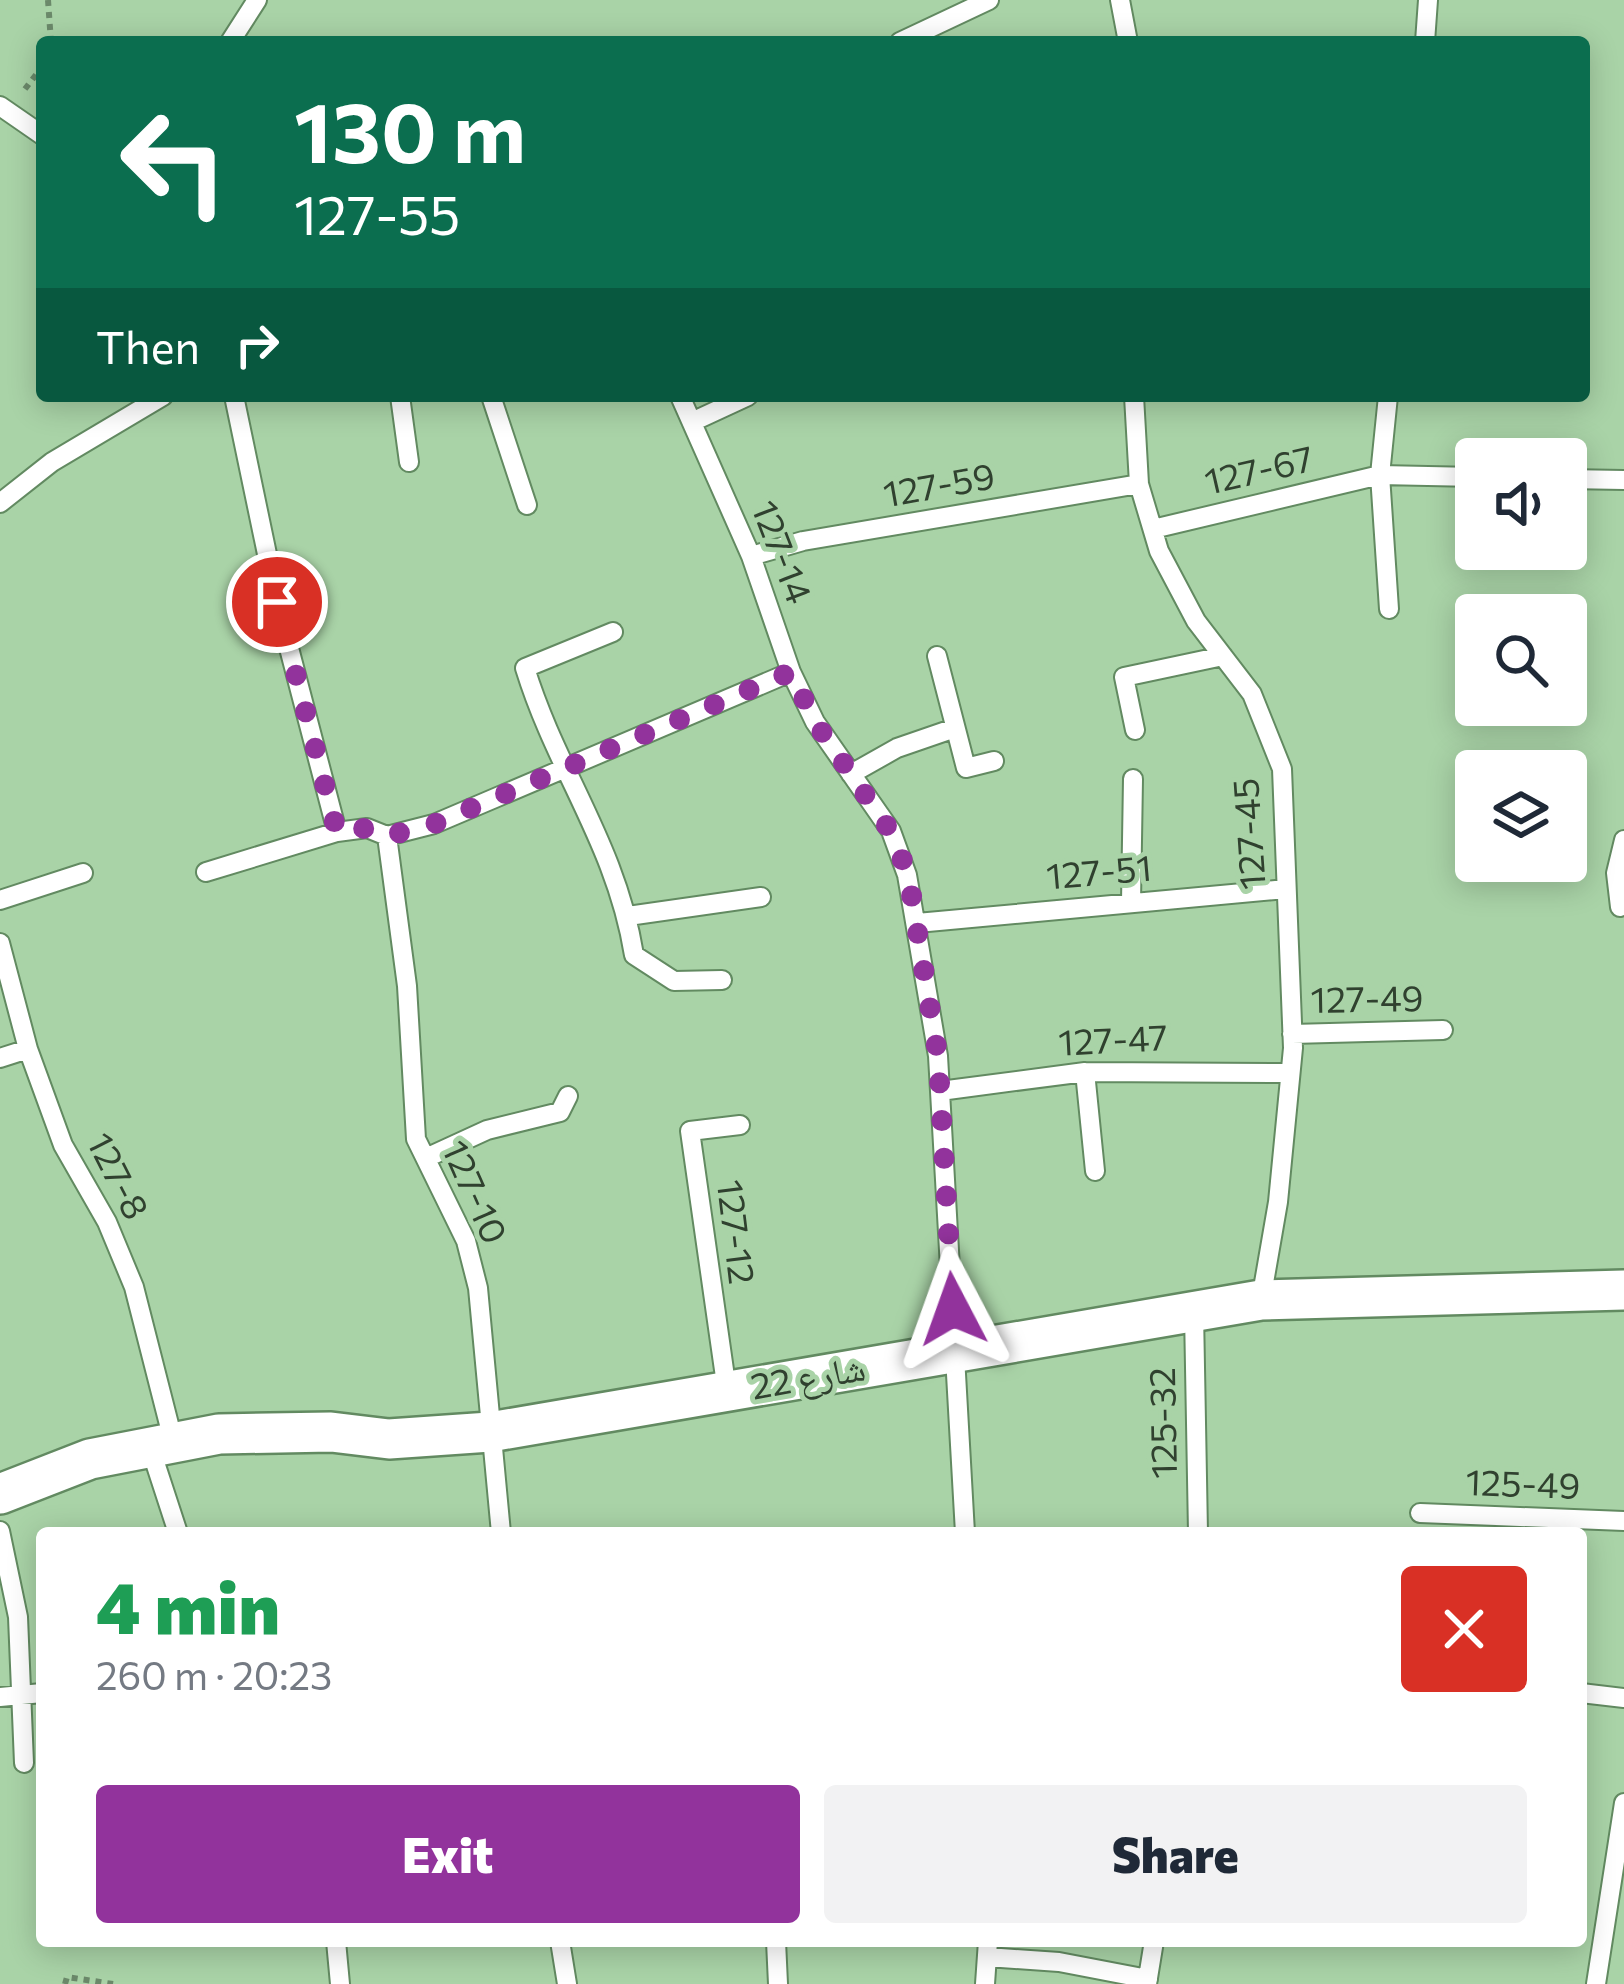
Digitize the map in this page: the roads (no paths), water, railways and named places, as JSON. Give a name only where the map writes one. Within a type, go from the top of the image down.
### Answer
[{"type":"street","name":"شارع 22","points":[[0,1494],[90,1459],[161,1442],[271,1431],[389,1439],[490,1432],[1261,1300],[1624,1290]]},
{"type":"lane","points":[[234,36],[257,0]]},
{"type":"lane","points":[[913,36],[989,0]]},
{"type":"lane","points":[[1120,0],[1127,36]]},
{"type":"lane","points":[[1426,36],[1434,2]]},
{"type":"lane","points":[[2,109],[36,131]]},
{"type":"lane","points":[[0,503],[52,462],[153,402]]},
{"type":"lane","points":[[235,402],[277,602],[337,832]]},
{"type":"lane","points":[[401,402],[409,462]]},
{"type":"lane","points":[[493,402],[526,505]]},
{"type":"lane","name":"127-14","points":[[683,402],[751,556],[791,672],[815,722],[891,832],[917,923],[940,1091],[965,1527]]},
{"type":"lane","points":[[694,421],[735,402]]},
{"type":"lane","name":"127-45","points":[[1134,402],[1139,484],[1153,529],[1196,621],[1252,694],[1282,769],[1292,1034],[1278,1202],[1261,1300]]},
{"type":"lane","points":[[1387,402],[1379,475],[1389,609]]},
{"type":"lane","name":"127-67","points":[[1153,529],[1379,475],[1455,477]]},
{"type":"lane","points":[[1587,479],[1624,480]]},
{"type":"lane","name":"127-59","points":[[751,556],[803,541],[1139,484]]},
{"type":"lane","points":[[613,632],[525,668],[614,869],[634,955],[674,981],[722,980]]},
{"type":"lane","points":[[937,656],[966,768],[994,761]]},
{"type":"lane","points":[[1135,730],[1124,676],[1223,656]]},
{"type":"lane","points":[[206,872],[337,832],[367,828],[387,836],[434,824],[791,672]]},
{"type":"lane","points":[[851,774],[896,748],[955,728]]},
{"type":"lane","points":[[1131,902],[1133,778]]},
{"type":"lane","name":"127-10","points":[[387,836],[407,986],[416,1139],[466,1241],[478,1288],[500,1527]]},
{"type":"lane","points":[[1620,907],[1616,873],[1624,840]]},
{"type":"lane","points":[[0,900],[83,873]]},
{"type":"lane","name":"127-51","points":[[917,923],[1286,889]]},
{"type":"lane","points":[[628,916],[761,897]]},
{"type":"lane","name":"127-8","points":[[0,943],[28,1049],[63,1145],[107,1222],[134,1287],[177,1527]]},
{"type":"lane","name":"127-49","points":[[1292,1034],[1443,1030]]},
{"type":"lane","points":[[0,1058],[28,1049]]},
{"type":"lane","points":[[1085,1072],[1095,1171]]},
{"type":"lane","name":"127-47","points":[[940,1091],[1085,1072],[1290,1073]]},
{"type":"lane","points":[[426,1158],[487,1130],[560,1112],[568,1096]]},
{"type":"lane","name":"127-12","points":[[727,1391],[690,1131],[740,1125]]},
{"type":"lane","name":"125-32","points":[[1194,1312],[1198,1527]]},
{"type":"lane","name":"125-49","points":[[1420,1513],[1624,1521]]},
{"type":"lane","points":[[0,1531],[32,1694],[24,1762]]},
{"type":"lane","points":[[0,1697],[32,1694]]},
{"type":"lane","points":[[1587,1694],[1624,1698]]},
{"type":"lane","points":[[1596,1984],[1624,1803]]},
{"type":"lane","points":[[337,1947],[340,1984]]},
{"type":"lane","points":[[561,1947],[567,1984]]},
{"type":"lane","points":[[776,1947],[778,1984]]},
{"type":"lane","points":[[986,1984],[987,1949],[1148,1982],[1153,1947]]}]
